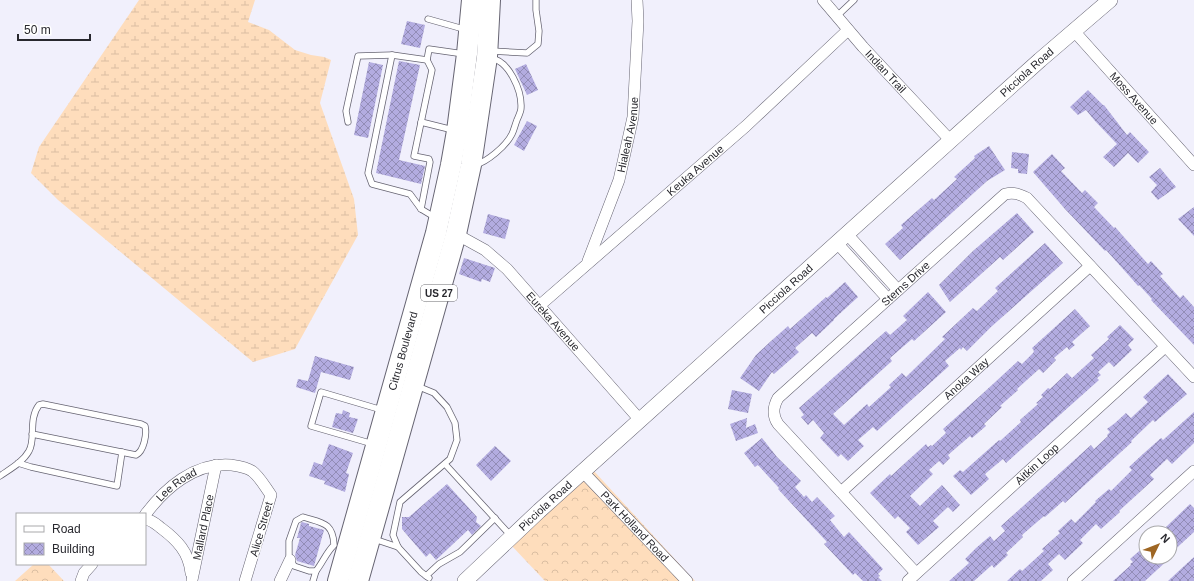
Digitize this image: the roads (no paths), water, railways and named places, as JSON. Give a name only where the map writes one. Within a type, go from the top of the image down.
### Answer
[{"type":"highway","name":"Citrus Boulevard","points":[[358,581],[371,538],[405,382],[438,219],[451,165],[467,54],[472,0]]},
{"type":"highway","name":"Citrus Boulevard","points":[[338,581],[341,546],[380,409],[405,382],[425,346],[456,234],[471,165],[487,54],[490,0]]},
{"type":"highway","points":[[456,234],[452,226],[450,216],[462,142],[460,108]]},
{"type":"highway","points":[[425,346],[430,300],[443,256],[445,241],[438,219]]},
{"type":"street","name":"Hialeah Avenue","points":[[588,264],[619,180],[633,117],[638,20],[637,0]]},
{"type":"street","name":"Indian Trail","points":[[823,0],[848,30],[951,140]]},
{"type":"street","name":"Picciola Road","points":[[465,581],[640,420],[951,140],[1110,0]]},
{"type":"street","name":"Keuka Avenue","points":[[539,306],[746,126],[848,30]]},
{"type":"street","name":"Moss Avenue","points":[[1074,31],[1194,165]]},
{"type":"street","name":"Sterns Drive","points":[[912,577],[841,492],[778,424],[775,420],[773,411],[778,398],[1005,194],[1011,192],[1027,198],[1194,377]]},
{"type":"street","name":"Eureka Avenue","points":[[456,234],[485,250],[506,269],[640,420]]},
{"type":"street","points":[[842,239],[898,290]]},
{"type":"street","points":[[842,239],[888,299]]},
{"type":"street","name":"Anoka Way","points":[[841,492],[1090,266]]},
{"type":"street","name":"Aitkin Loop","points":[[912,577],[1165,347]]},
{"type":"street","name":"Lee Road","points":[[146,515],[155,502],[186,476],[200,469],[216,465]]},
{"type":"street","name":"Mallard Place","points":[[192,580],[216,465]]},
{"type":"street","name":"Alice Street","points":[[216,465],[234,465],[252,471],[260,479],[271,495],[245,581]]},
{"type":"street","points":[[1073,581],[1194,471]]},
{"type":"street","name":"Park Holland Road","points":[[583,472],[641,531],[687,581]]},
{"type":"street","name":"Mallard Place","points":[[146,519],[151,520],[168,532],[183,548],[190,566],[192,580]]},
{"type":"street","points":[[280,581],[290,560]]},
{"type":"street","points":[[80,581],[84,573],[91,565]]},
{"type":"lane","points":[[487,54],[527,53],[538,44],[539,31],[536,0]]},
{"type":"lane","points":[[837,16],[854,0]]},
{"type":"lane","points":[[428,19],[469,31]]},
{"type":"lane","points":[[421,209],[430,162],[429,159],[414,156],[432,70],[427,60],[429,49],[467,54]]},
{"type":"lane","points":[[471,165],[476,165],[490,159],[511,136],[521,109],[519,92],[513,76],[496,58],[487,54]]},
{"type":"lane","points":[[348,122],[346,111],[358,56],[392,55],[427,60]]},
{"type":"lane","points":[[392,55],[368,173],[372,184],[410,194],[421,209],[438,219]]},
{"type":"lane","points":[[421,122],[457,131]]},
{"type":"lane","points":[[405,382],[434,393],[447,407],[455,423],[457,440],[450,460],[400,502],[393,535],[398,547],[428,578],[435,581]]},
{"type":"lane","points":[[371,444],[311,426],[321,392],[380,409]]},
{"type":"lane","points":[[0,476],[18,463],[30,450],[32,434],[35,412],[39,405],[43,404],[142,424],[145,426],[146,431],[139,453],[136,455],[32,434]]},
{"type":"lane","points":[[18,463],[116,486],[122,452]]},
{"type":"lane","points":[[445,464],[512,537]]},
{"type":"lane","points":[[313,581],[316,571],[323,562],[326,553],[341,546],[327,525],[303,517],[296,521],[289,541],[289,556],[294,566],[309,571],[316,571]]},
{"type":"lane","points":[[428,578],[439,564],[460,552],[495,518]]},
{"type":"lane","points":[[371,538],[398,547]]}]
